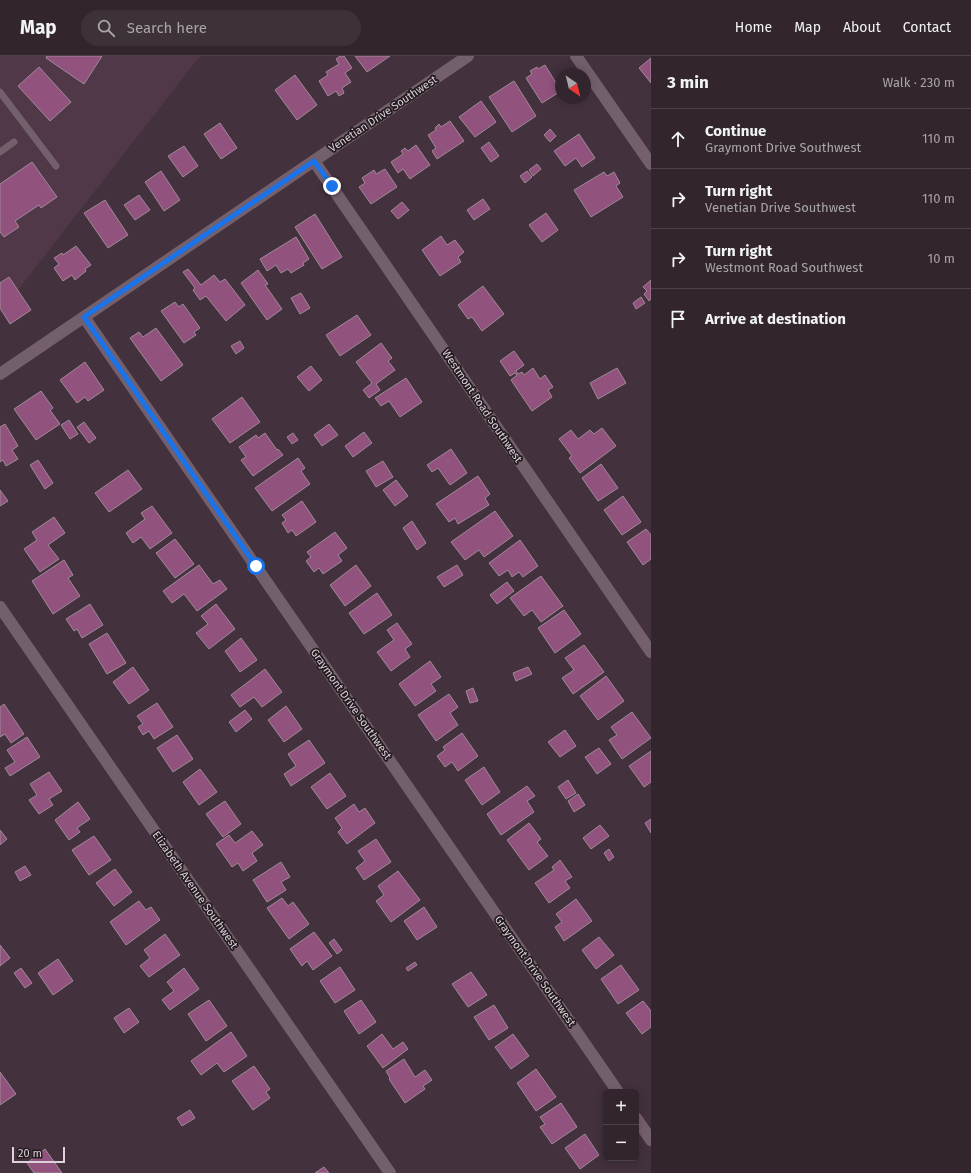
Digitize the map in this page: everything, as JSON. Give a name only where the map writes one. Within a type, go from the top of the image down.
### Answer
[{"type":"street","name":"Venetian Drive Southwest","points":[[0,374],[468,56]]},
{"type":"street","points":[[576,56],[651,164]]},
{"type":"street","name":"Westmont Road Southwest","points":[[314,161],[651,652]]},
{"type":"street","name":"Graymont Drive Southwest","points":[[84,317],[616,1089]]},
{"type":"street","name":"Elizabeth Avenue Southwest","points":[[0,607],[390,1173]]},
{"type":"street","points":[[639,1122],[651,1140]]},
{"type":"lane","points":[[0,92],[56,166]]},
{"type":"lane","points":[[0,152],[14,142]]},
{"type":"shaded area","points":[[0,56],[200,56],[0,313]]},
{"type":"building","points":[[47,56],[102,56],[84,84],[46,58]]},
{"type":"building","points":[[340,56],[344,56],[352,68],[345,73],[351,82],[342,88],[344,93],[339,96],[336,91],[328,96],[319,81],[328,75],[326,72],[339,64],[336,59]]},
{"type":"building","points":[[355,56],[390,56],[367,72]]},
{"type":"building","points":[[651,58],[651,83],[639,68]]},
{"type":"building","points":[[545,65],[555,81],[555,95],[542,103],[526,78],[532,74],[530,71],[537,67],[538,69]]},
{"type":"building","points":[[39,67],[71,102],[50,121],[18,86]]},
{"type":"building","points":[[295,75],[317,105],[297,120],[275,90]]},
{"type":"building","points":[[514,81],[536,116],[512,132],[489,97]]},
{"type":"building","points":[[481,101],[496,122],[475,137],[459,117]]},
{"type":"building","points":[[450,121],[464,141],[437,159],[432,151],[436,148],[428,135],[436,130],[435,128],[439,124],[441,127]]},
{"type":"building","points":[[220,123],[237,148],[221,159],[204,134]]},
{"type":"building","points":[[550,129],[556,136],[550,142],[544,135]]},
{"type":"building","points":[[579,134],[595,158],[582,167],[576,158],[565,166],[554,151]]},
{"type":"building","points":[[489,142],[499,156],[491,162],[481,148]]},
{"type":"building","points":[[416,145],[430,165],[410,179],[403,169],[398,173],[391,162],[403,154],[401,151],[405,148],[408,151]]},
{"type":"building","points":[[184,146],[198,166],[183,177],[168,156]]},
{"type":"building","points":[[32,162],[57,197],[41,208],[39,205],[15,221],[19,227],[4,237],[0,232],[0,184]]},
{"type":"building","points":[[537,164],[541,169],[533,176],[529,170]]},
{"type":"building","points":[[385,169],[397,187],[371,204],[359,187],[365,183],[362,178],[374,170],[376,174]]},
{"type":"building","points":[[161,171],[180,200],[164,211],[145,182]]},
{"type":"building","points":[[527,171],[532,177],[525,183],[520,176]]},
{"type":"building","points":[[604,172],[607,176],[614,172],[620,183],[616,186],[623,197],[591,217],[574,190]]},
{"type":"building","points":[[139,195],[150,210],[135,220],[124,205]]},
{"type":"building","points":[[483,199],[490,209],[474,220],[467,210]]},
{"type":"building","points":[[105,200],[128,235],[108,248],[84,213]]},
{"type":"building","points":[[402,202],[409,210],[398,219],[391,211]]},
{"type":"building","points":[[546,213],[558,230],[542,242],[529,225]]},
{"type":"building","points":[[315,214],[342,257],[322,269],[295,227]]},
{"type":"building","points":[[441,236],[447,245],[455,240],[464,252],[458,257],[461,262],[440,276],[422,250]]},
{"type":"building","points":[[296,237],[309,259],[303,263],[304,265],[291,273],[288,269],[281,273],[276,265],[267,271],[260,259]]},
{"type":"building","points":[[76,246],[91,265],[75,280],[72,275],[63,281],[54,268],[59,264],[54,258],[62,253],[63,255]]},
{"type":"building","points":[[188,269],[201,285],[214,275],[220,282],[225,279],[245,305],[226,321],[206,296],[200,300],[193,290],[195,288],[183,272]]},
{"type":"building","points":[[258,270],[268,284],[265,285],[282,309],[267,320],[241,283]]},
{"type":"building","points":[[9,277],[31,310],[10,324],[0,308],[0,283]]},
{"type":"building","points":[[651,280],[651,299],[649,301],[644,294],[647,291],[643,287]]},
{"type":"building","points":[[483,286],[504,314],[482,331],[472,317],[468,319],[458,305]]},
{"type":"building","points":[[301,293],[310,308],[300,314],[291,298]]},
{"type":"building","points":[[641,297],[645,303],[636,309],[633,303]]},
{"type":"building","points":[[175,302],[179,307],[183,304],[200,328],[194,332],[196,335],[184,343],[161,311]]},
{"type":"building","points":[[357,315],[371,335],[340,356],[326,335]]},
{"type":"building","points":[[156,328],[183,365],[161,381],[130,338],[139,332],[143,337]]},
{"type":"building","points":[[240,341],[244,348],[236,354],[231,346]]},
{"type":"building","points":[[381,343],[392,358],[388,361],[395,370],[376,384],[380,390],[369,398],[363,390],[372,383],[356,362]]},
{"type":"building","points":[[514,351],[524,365],[516,371],[518,374],[522,372],[524,375],[533,368],[540,379],[545,375],[553,387],[548,390],[552,397],[532,411],[511,380],[517,375],[515,373],[510,376],[500,361]]},
{"type":"building","points":[[85,362],[104,390],[88,401],[85,397],[77,403],[60,380]]},
{"type":"building","points":[[311,366],[322,380],[309,391],[297,377]]},
{"type":"building","points":[[617,368],[626,383],[598,399],[590,383]]},
{"type":"building","points":[[406,378],[422,402],[400,417],[389,401],[381,406],[375,398]]},
{"type":"building","points":[[41,391],[53,408],[50,410],[60,424],[36,440],[14,409]]},
{"type":"building","points":[[242,397],[260,422],[230,443],[212,419]]},
{"type":"building","points":[[69,420],[78,434],[70,439],[61,425]]},
{"type":"building","points":[[84,422],[96,438],[89,443],[77,427]]},
{"type":"building","points":[[5,424],[18,446],[12,450],[18,459],[6,466],[3,460],[0,462],[0,427]]},
{"type":"building","points":[[329,424],[338,435],[322,446],[314,435]]},
{"type":"building","points":[[602,428],[616,446],[580,473],[569,458],[572,456],[559,439],[571,430],[578,439],[590,430],[594,434]]},
{"type":"building","points":[[364,432],[372,443],[353,457],[345,446]]},
{"type":"building","points":[[265,433],[277,450],[278,449],[283,455],[253,476],[241,460],[246,457],[239,447],[256,435],[258,438]]},
{"type":"building","points":[[293,433],[298,440],[292,444],[287,437]]},
{"type":"building","points":[[451,449],[467,473],[450,485],[438,468],[432,472],[427,465]]},
{"type":"building","points":[[298,458],[305,468],[301,471],[310,484],[272,511],[255,488]]},
{"type":"building","points":[[38,460],[53,483],[45,489],[30,465]]},
{"type":"building","points":[[383,461],[393,477],[376,487],[366,471]]},
{"type":"building","points":[[601,464],[618,488],[598,501],[582,478]]},
{"type":"building","points":[[128,470],[142,489],[109,512],[95,493]]},
{"type":"building","points":[[478,476],[490,494],[485,498],[489,505],[458,524],[455,518],[449,522],[436,504]]},
{"type":"building","points":[[396,480],[408,496],[395,506],[383,490]]},
{"type":"building","points":[[0,490],[8,501],[0,506]]},
{"type":"building","points":[[623,496],[641,522],[622,535],[604,510]]},
{"type":"building","points":[[302,501],[316,522],[296,536],[292,530],[288,533],[282,523],[286,520],[282,515]]},
{"type":"building","points":[[152,506],[172,533],[150,549],[141,537],[133,543],[126,533],[145,519],[141,513]]},
{"type":"building","points":[[495,511],[513,536],[484,557],[479,550],[465,560],[451,542]]},
{"type":"building","points":[[54,517],[65,533],[48,545],[59,559],[40,572],[24,549],[37,540],[32,532]]},
{"type":"building","points":[[412,521],[426,543],[417,550],[403,528]]},
{"type":"building","points":[[646,529],[651,535],[651,559],[643,565],[627,542]]},
{"type":"building","points":[[335,532],[347,548],[338,555],[342,561],[323,574],[319,568],[314,572],[306,561],[311,557],[307,552]]},
{"type":"building","points":[[175,539],[194,564],[175,578],[156,553]]},
{"type":"building","points":[[520,540],[538,566],[523,577],[519,572],[512,577],[508,570],[499,576],[489,563]]},
{"type":"building","points":[[64,560],[73,575],[68,578],[80,596],[53,614],[32,581]]},
{"type":"building","points":[[199,565],[213,584],[220,580],[227,589],[197,611],[184,594],[172,603],[163,591]]},
{"type":"building","points":[[356,565],[371,586],[345,606],[330,585]]},
{"type":"building","points":[[457,565],[463,575],[444,587],[437,577]]},
{"type":"building","points":[[541,576],[563,606],[541,622],[532,610],[524,616],[510,598]]},
{"type":"building","points":[[507,582],[514,591],[497,604],[490,595]]},
{"type":"building","points":[[377,593],[392,615],[364,634],[349,613]]},
{"type":"building","points":[[90,604],[103,625],[82,638],[77,629],[74,631],[66,619]]},
{"type":"building","points":[[216,604],[235,629],[209,649],[196,633],[208,624],[201,616]]},
{"type":"building","points":[[564,610],[581,634],[555,653],[538,628]]},
{"type":"building","points":[[397,623],[412,644],[405,649],[410,657],[391,671],[377,652],[394,640],[387,630]]},
{"type":"building","points":[[107,633],[126,663],[107,674],[89,644]]},
{"type":"building","points":[[241,638],[257,660],[240,672],[225,651]]},
{"type":"building","points":[[584,645],[604,672],[573,694],[562,678],[574,670],[565,658]]},
{"type":"building","points":[[430,661],[441,677],[431,684],[436,691],[415,706],[399,684]]},
{"type":"building","points":[[133,667],[149,690],[129,704],[113,682]]},
{"type":"building","points":[[528,667],[532,674],[516,681],[513,673]]},
{"type":"building","points":[[265,669],[282,692],[262,707],[254,697],[240,707],[231,695]]},
{"type":"building","points":[[606,676],[624,701],[598,720],[580,696]]},
{"type":"building","points":[[473,688],[478,701],[470,703],[466,691]]},
{"type":"building","points":[[449,694],[458,707],[450,713],[458,725],[436,741],[418,715]]},
{"type":"building","points":[[157,703],[173,727],[154,739],[149,731],[143,735],[138,727],[143,724],[137,716]]},
{"type":"building","points":[[4,704],[24,734],[11,743],[5,734],[0,737],[0,707]]},
{"type":"building","points":[[286,706],[302,729],[284,742],[268,720]]},
{"type":"building","points":[[245,710],[252,719],[236,732],[229,722]]},
{"type":"building","points":[[632,712],[651,738],[622,759],[609,740],[617,735],[611,727]]},
{"type":"building","points":[[565,730],[576,746],[560,757],[548,742]]},
{"type":"building","points":[[462,733],[478,756],[458,771],[452,762],[445,767],[437,756],[445,750],[443,747]]},
{"type":"building","points":[[177,735],[193,759],[173,772],[157,748]]},
{"type":"building","points":[[27,737],[40,757],[10,776],[5,768],[15,762],[7,750]]},
{"type":"building","points":[[309,740],[325,763],[291,786],[284,774],[296,766],[288,754]]},
{"type":"building","points":[[599,748],[611,764],[597,774],[585,757]]},
{"type":"building","points":[[651,751],[651,782],[644,787],[629,766]]},
{"type":"building","points":[[484,767],[500,792],[482,805],[465,780]]},
{"type":"building","points":[[200,769],[217,792],[199,805],[183,782]]},
{"type":"building","points":[[49,772],[62,791],[49,799],[53,805],[39,814],[29,800],[37,795],[30,784]]},
{"type":"building","points":[[330,773],[346,796],[327,809],[311,787]]},
{"type":"building","points":[[568,780],[576,793],[566,799],[558,787]]},
{"type":"building","points":[[527,786],[535,796],[527,801],[534,812],[501,835],[487,814]]},
{"type":"building","points":[[578,794],[585,805],[574,812],[568,801]]},
{"type":"building","points":[[225,801],[241,824],[223,837],[206,814]]},
{"type":"building","points":[[78,802],[90,819],[77,828],[80,832],[69,840],[55,820]]},
{"type":"building","points":[[354,804],[359,812],[365,808],[375,823],[347,844],[338,832],[342,828],[335,818]]},
{"type":"building","points":[[651,819],[651,833],[645,823]]},
{"type":"building","points":[[529,823],[541,839],[537,842],[548,856],[529,870],[507,840]]},
{"type":"building","points":[[600,825],[609,836],[591,849],[583,838]]},
{"type":"building","points":[[0,830],[7,839],[0,845]]},
{"type":"building","points":[[252,831],[263,845],[252,853],[257,861],[243,871],[238,863],[232,867],[216,844],[229,835],[235,843]]},
{"type":"building","points":[[94,836],[111,860],[89,875],[72,850]]},
{"type":"building","points":[[376,839],[391,862],[364,880],[356,868],[365,861],[358,851]]},
{"type":"building","points":[[609,849],[614,857],[609,861],[604,853]]},
{"type":"building","points":[[560,860],[572,877],[565,881],[570,888],[549,903],[535,883],[554,870],[552,867]]},
{"type":"building","points":[[281,862],[290,877],[281,882],[286,890],[267,902],[253,880]]},
{"type":"building","points":[[25,866],[31,875],[20,881],[15,872]]},
{"type":"building","points":[[115,869],[132,892],[114,906],[96,883]]},
{"type":"building","points":[[398,871],[420,900],[391,922],[376,901],[384,895],[378,886]]},
{"type":"building","points":[[282,898],[288,906],[293,902],[309,924],[289,939],[267,908]]},
{"type":"building","points":[[576,899],[592,921],[564,941],[555,927],[562,922],[556,914]]},
{"type":"building","points":[[139,901],[146,910],[151,907],[160,920],[126,945],[110,922]]},
{"type":"building","points":[[424,907],[437,927],[417,940],[404,921]]},
{"type":"building","points":[[314,932],[332,956],[313,970],[307,961],[302,966],[290,949]]},
{"type":"building","points":[[165,934],[180,955],[149,977],[140,966],[150,958],[144,950]]},
{"type":"building","points":[[599,937],[614,955],[596,969],[582,950]]},
{"type":"building","points":[[334,939],[342,950],[337,954],[329,943]]},
{"type":"building","points":[[0,945],[10,958],[0,966]]},
{"type":"building","points":[[58,959],[73,981],[53,995],[38,973]]},
{"type":"building","points":[[415,962],[417,965],[408,971],[406,968]]},
{"type":"building","points":[[621,965],[639,990],[618,1004],[601,979]]},
{"type":"building","points":[[340,967],[355,990],[335,1003],[320,981]]},
{"type":"building","points":[[21,968],[32,983],[25,988],[14,973]]},
{"type":"building","points":[[184,968],[199,989],[170,1010],[162,1000],[174,991],[167,982]]},
{"type":"building","points":[[471,972],[487,995],[468,1007],[452,984]]},
{"type":"building","points":[[209,1000],[227,1026],[206,1041],[188,1014]]},
{"type":"building","points":[[361,1000],[376,1022],[359,1034],[344,1011]]},
{"type":"building","points":[[643,1001],[651,1011],[651,1027],[642,1034],[626,1013]]},
{"type":"building","points":[[494,1005],[508,1028],[489,1040],[474,1017]]},
{"type":"building","points":[[129,1008],[139,1022],[124,1033],[114,1018]]},
{"type":"building","points":[[231,1032],[247,1056],[224,1072],[217,1063],[201,1075],[191,1061]]},
{"type":"building","points":[[382,1034],[393,1049],[403,1042],[408,1049],[383,1068],[367,1046]]},
{"type":"building","points":[[513,1034],[529,1056],[511,1069],[495,1047]]},
{"type":"building","points":[[404,1059],[415,1077],[425,1070],[432,1080],[423,1086],[425,1089],[405,1103],[389,1079],[390,1078],[386,1071]]},
{"type":"building","points":[[254,1066],[270,1089],[266,1092],[270,1098],[253,1110],[232,1081]]},
{"type":"building","points":[[536,1069],[556,1097],[536,1111],[517,1083]]},
{"type":"building","points":[[0,1072],[16,1094],[0,1105]]},
{"type":"building","points":[[561,1103],[577,1127],[552,1144],[540,1127],[545,1124],[540,1117]]},
{"type":"building","points":[[190,1110],[195,1118],[182,1126],[177,1118]]},
{"type":"building","points":[[585,1134],[599,1155],[580,1169],[565,1148]]},
{"type":"building","points":[[45,1149],[62,1173],[34,1173],[27,1163]]},
{"type":"building","points":[[324,1167],[329,1173],[315,1173]]},
{"type":"route","points":[[256,566],[84,317],[314,161],[332,186]]}]
